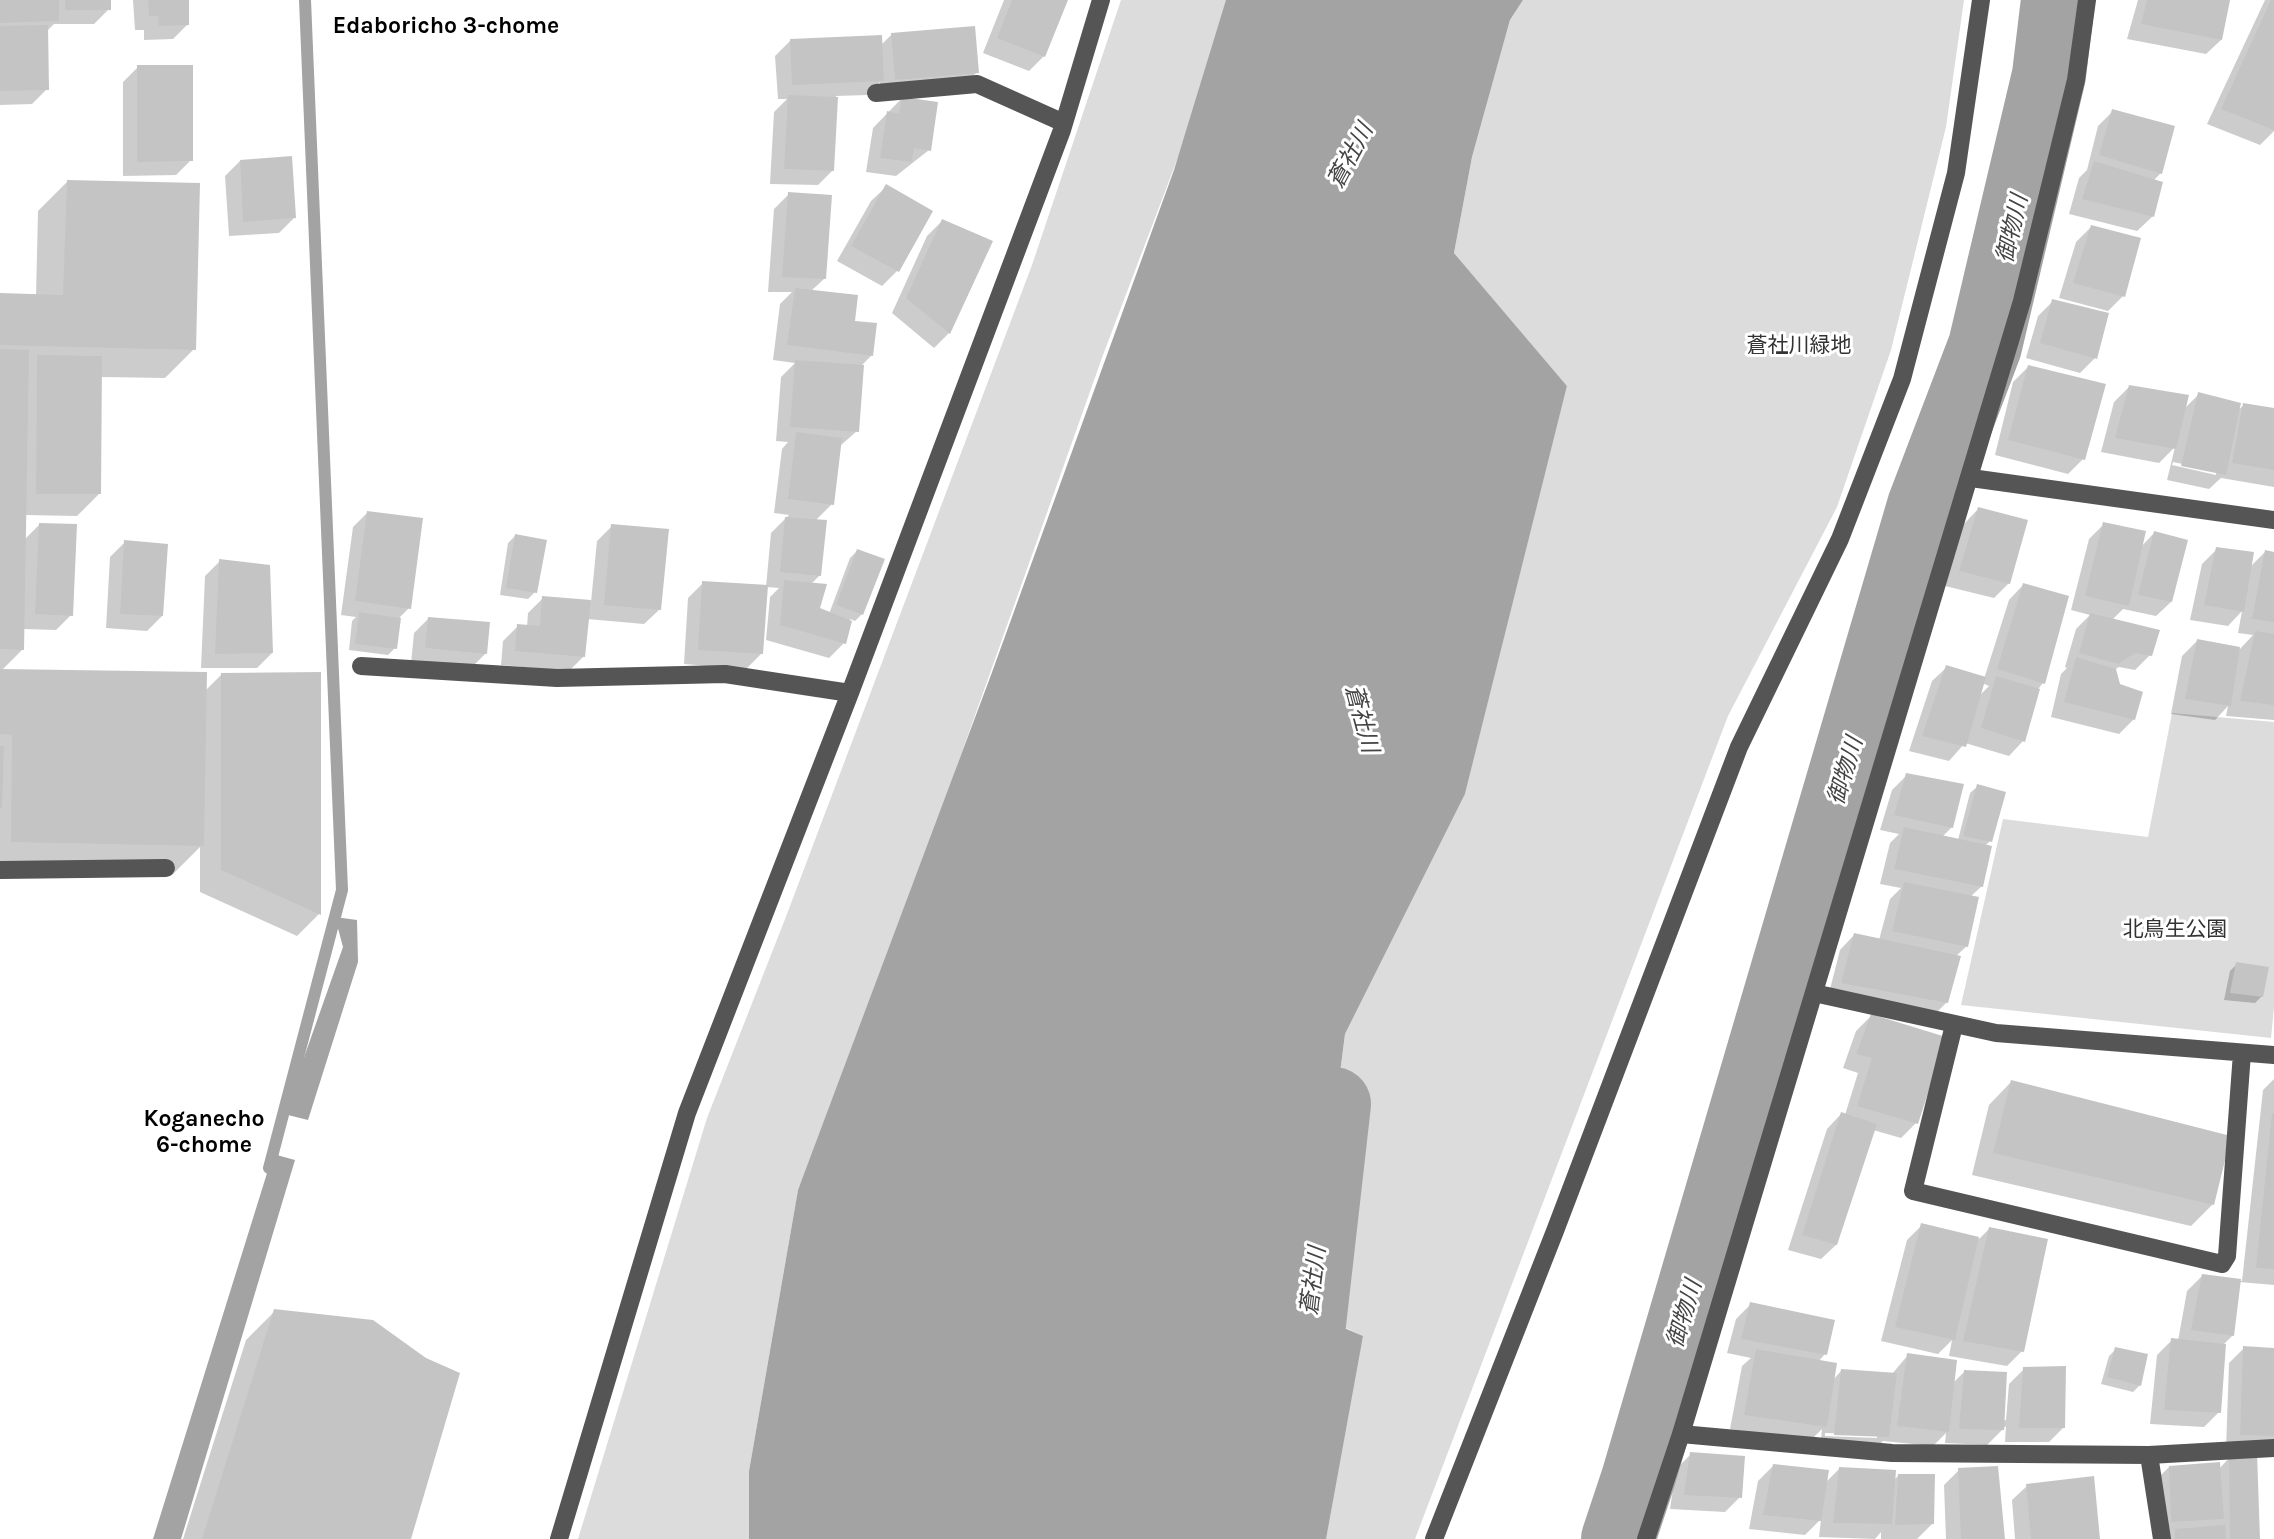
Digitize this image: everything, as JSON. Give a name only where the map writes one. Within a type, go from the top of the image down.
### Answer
[{"type":"street","points":[[559,1539],[687,1113],[850,693],[1064,123],[1101,0]]},
{"type":"street","points":[[1434,1539],[1555,1231],[1739,747],[1840,539],[1902,379],[1956,173],[1981,0]]},
{"type":"street","points":[[1646,1539],[1681,1434],[1971,478],[2021,302],[2076,80],[2087,0]]},
{"type":"street","points":[[876,93],[977,84],[1064,123]]},
{"type":"street","points":[[1971,478],[2274,520]]},
{"type":"street","points":[[361,666],[557,678],[725,674],[850,693]]},
{"type":"street","points":[[0,870],[166,868]]},
{"type":"street","points":[[1814,993],[1996,1033],[2274,1055]]},
{"type":"street","points":[[1954,1025],[1913,1191],[2222,1264],[2227,1256],[2242,1053]]},
{"type":"street","points":[[1681,1434],[1892,1453],[2149,1455],[2274,1448]]},
{"type":"street","points":[[2149,1455],[2162,1539]]},
{"type":"green space","points":[[1121,0],[1230,0],[1191,123],[1103,355],[859,1042],[798,1190],[749,1471],[749,1539],[578,1539],[707,1118],[787,914],[1032,265]]},
{"type":"green space","name":"蒼社川緑地","points":[[1523,0],[1964,0],[1946,127],[1891,350],[1837,507],[1728,716],[1415,1539],[1319,1539],[1363,1336],[1309,1311],[1345,1034],[1465,794],[1567,386],[1454,253],[1472,157],[1510,20]]},
{"type":"green space","name":"北鳥生公園","points":[[2172,713],[2274,722],[2274,1007],[2271,1038],[1961,1005],[2003,819],[2148,837]]},
{"type":"water","points":[[1226,0],[1523,0],[1510,20],[1472,157],[1454,253],[1567,386],[1465,794],[1345,1034],[1309,1313],[1363,1336],[1326,1539],[749,1539],[749,1471],[798,1190],[991,675],[1174,170]]},
{"type":"water","points":[[335,917],[357,920],[358,962],[308,1120],[284,1114],[343,947]]},
{"type":"water","points":[[273,1154],[295,1160],[181,1539],[153,1539]]},
{"type":"building","points":[[0,0],[59,0],[59,21],[0,23]]},
{"type":"building","points":[[65,0],[111,0],[111,10],[65,10]]},
{"type":"building","points":[[148,0],[189,0],[189,25],[159,26],[158,16],[149,16]]},
{"type":"building","points":[[1012,0],[1068,0],[1045,57],[997,38]]},
{"type":"building","points":[[2147,0],[2230,0],[2222,40],[2141,24]]},
{"type":"building","points":[[2271,0],[2274,0],[2274,130],[2221,109]]},
{"type":"building","points":[[48,25],[49,90],[0,91],[0,26]]},
{"type":"building","points":[[975,26],[979,73],[895,80],[891,33]]},
{"type":"building","points":[[882,35],[884,81],[792,85],[790,39]]},
{"type":"building","points":[[137,65],[193,65],[193,161],[137,162]]},
{"type":"building","points":[[788,95],[838,97],[834,171],[784,169]]},
{"type":"building","points":[[902,97],[938,102],[931,151],[914,148],[912,162],[880,158],[887,111],[899,114]]},
{"type":"building","points":[[2112,109],[2175,126],[2162,174],[2099,155]]},
{"type":"building","points":[[292,156],[296,218],[243,222],[240,160]]},
{"type":"building","points":[[2094,161],[2163,182],[2154,217],[2082,199]]},
{"type":"building","points":[[67,180],[200,183],[196,350],[0,345],[0,293],[63,295]]},
{"type":"building","points":[[886,184],[933,211],[899,272],[851,246]]},
{"type":"building","points":[[788,192],[832,195],[826,279],[782,277]]},
{"type":"building","points":[[942,219],[993,241],[950,334],[906,298]]},
{"type":"building","points":[[2091,225],[2141,238],[2125,297],[2073,283]]},
{"type":"building","points":[[795,288],[858,295],[855,321],[877,323],[873,356],[787,345]]},
{"type":"building","points":[[2052,299],[2109,313],[2097,359],[2040,343]]},
{"type":"building","points":[[0,349],[29,350],[24,650],[0,649]]},
{"type":"building","points":[[37,355],[102,356],[101,494],[36,494]]},
{"type":"building","points":[[795,360],[864,365],[859,432],[790,427]]},
{"type":"building","points":[[2028,365],[2106,384],[2085,460],[2008,440]]},
{"type":"building","points":[[2129,385],[2189,395],[2176,449],[2115,438]]},
{"type":"building","points":[[2198,392],[2241,403],[2226,475],[2181,466]]},
{"type":"building","points":[[2243,403],[2274,408],[2274,470],[2232,463]]},
{"type":"building","points":[[796,432],[842,438],[834,505],[788,499]]},
{"type":"building","points":[[1978,507],[2028,520],[2010,584],[1959,571]]},
{"type":"building","points":[[367,511],[423,518],[411,609],[355,601]]},
{"type":"building","points":[[785,517],[827,520],[821,576],[780,572]]},
{"type":"building","points":[[2103,522],[2146,531],[2129,606],[2085,596]]},
{"type":"building","points":[[39,523],[77,524],[73,616],[35,614]]},
{"type":"building","points":[[611,524],[669,529],[661,610],[604,605]]},
{"type":"building","points":[[2154,531],[2188,540],[2172,602],[2138,595]]},
{"type":"building","points":[[515,534],[547,540],[537,593],[506,588]]},
{"type":"building","points":[[124,540],[168,544],[163,616],[120,614]]},
{"type":"building","points":[[2216,547],[2254,552],[2244,612],[2204,605]]},
{"type":"building","points":[[857,549],[885,559],[863,615],[836,605]]},
{"type":"building","points":[[2265,550],[2274,552],[2274,622],[2252,619]]},
{"type":"building","points":[[219,559],[270,565],[273,653],[215,654]]},
{"type":"building","points":[[784,580],[827,584],[820,608],[852,621],[846,644],[780,625]]},
{"type":"building","points":[[702,581],[768,585],[763,654],[698,650]]},
{"type":"building","points":[[2023,583],[2069,596],[2045,684],[1997,669]]},
{"type":"building","points":[[542,596],[591,600],[585,657],[515,651],[517,624],[540,626]]},
{"type":"building","points":[[359,612],[401,618],[397,649],[355,644]]},
{"type":"building","points":[[2090,613],[2160,630],[2152,656],[2135,653],[2118,664],[2079,653]]},
{"type":"building","points":[[428,617],[490,622],[487,654],[425,648]]},
{"type":"building","points":[[2255,631],[2274,634],[2274,705],[2240,701]]},
{"type":"building","points":[[2197,639],[2240,647],[2231,706],[2185,699]]},
{"type":"building","points":[[2076,657],[2116,669],[2120,684],[2143,692],[2135,720],[2064,702]]},
{"type":"building","points":[[1946,665],[1986,677],[1966,747],[1922,736]]},
{"type":"building","points":[[0,669],[207,672],[204,846],[11,842],[12,735],[0,734]]},
{"type":"building","points":[[321,672],[321,915],[221,870],[221,673]]},
{"type":"building","points":[[1996,676],[2040,689],[2025,742],[1981,728]]},
{"type":"building","points":[[0,746],[4,746],[2,808],[0,808]]},
{"type":"building","points":[[1906,773],[1964,784],[1953,828],[1894,815]]},
{"type":"building","points":[[1977,784],[2006,792],[1992,842],[1963,836]]},
{"type":"building","points":[[1904,827],[1992,846],[1983,887],[1894,869]]},
{"type":"building","points":[[1904,882],[1979,897],[1968,947],[1892,931]]},
{"type":"building","points":[[1854,933],[1961,956],[1948,1003],[1841,983]]},
{"type":"building","points":[[2236,962],[2269,967],[2263,997],[2230,993]]},
{"type":"building","points":[[1871,1014],[1946,1037],[1918,1124],[1857,1106],[1872,1058],[1856,1054]]},
{"type":"building","points":[[2011,1080],[2231,1136],[2214,1205],[1993,1153]]},
{"type":"building","points":[[1841,1112],[1877,1124],[1837,1245],[1802,1235]]},
{"type":"building","points":[[2274,1113],[2274,1269],[2256,1268]]},
{"type":"building","points":[[1921,1223],[1979,1237],[1955,1340],[1895,1327]]},
{"type":"building","points":[[1989,1227],[2048,1239],[2024,1352],[1963,1341]]},
{"type":"building","points":[[2202,1274],[2241,1279],[2234,1336],[2191,1330]]},
{"type":"building","points":[[1750,1302],[1835,1320],[1827,1355],[1741,1339]]},
{"type":"building","points":[[274,1309],[373,1320],[426,1358],[460,1373],[411,1539],[202,1539]]},
{"type":"building","points":[[2171,1338],[2226,1344],[2221,1413],[2164,1410]]},
{"type":"building","points":[[2243,1346],[2274,1348],[2274,1436],[2240,1435]]},
{"type":"building","points":[[2115,1347],[2148,1354],[2141,1386],[2107,1377]]},
{"type":"building","points":[[1756,1349],[1837,1363],[1827,1427],[1744,1415]]},
{"type":"building","points":[[1907,1353],[1957,1360],[1949,1432],[1897,1426]]},
{"type":"building","points":[[2066,1366],[2065,1428],[2019,1428],[2023,1367]]},
{"type":"building","points":[[1841,1369],[1897,1373],[1889,1437],[1834,1435]]},
{"type":"building","points":[[1964,1370],[2007,1372],[2004,1430],[1959,1429]]},
{"type":"building","points":[[1690,1452],[1745,1456],[1742,1498],[1684,1495]]},
{"type":"building","points":[[2257,1453],[2260,1539],[2230,1539],[2229,1456]]},
{"type":"building","points":[[2220,1462],[2224,1519],[2171,1522],[2169,1466]]},
{"type":"building","points":[[1773,1464],[1829,1470],[1821,1521],[1763,1515]]},
{"type":"building","points":[[1998,1466],[2005,1539],[1961,1539],[1958,1468]]},
{"type":"building","points":[[1839,1467],[1896,1470],[1892,1524],[1833,1523]]},
{"type":"building","points":[[1898,1474],[1935,1474],[1934,1524],[1895,1525]]},
{"type":"building","points":[[2094,1476],[2100,1539],[2031,1539],[2026,1484]]},
{"type":"building","points":[[2225,1525],[2226,1539],[2175,1539],[2175,1529]]},
{"type":"waterway","points":[[269,1168],[342,890],[305,0]]},
{"type":"waterway","name":"御物川","points":[[1618,1539],[1638,1479],[1924,506],[1985,346],[2049,75],[2058,0]]},
{"type":"waterway","name":"蒼社川","points":[[1276,1539],[1296,1438],[1334,1104]]},
{"type":"district","name":"Edaboricho 3-chome","points":[[446,26]]},
{"type":"district","name":"Koganecho 6-chome","points":[[204,1132]]}]
